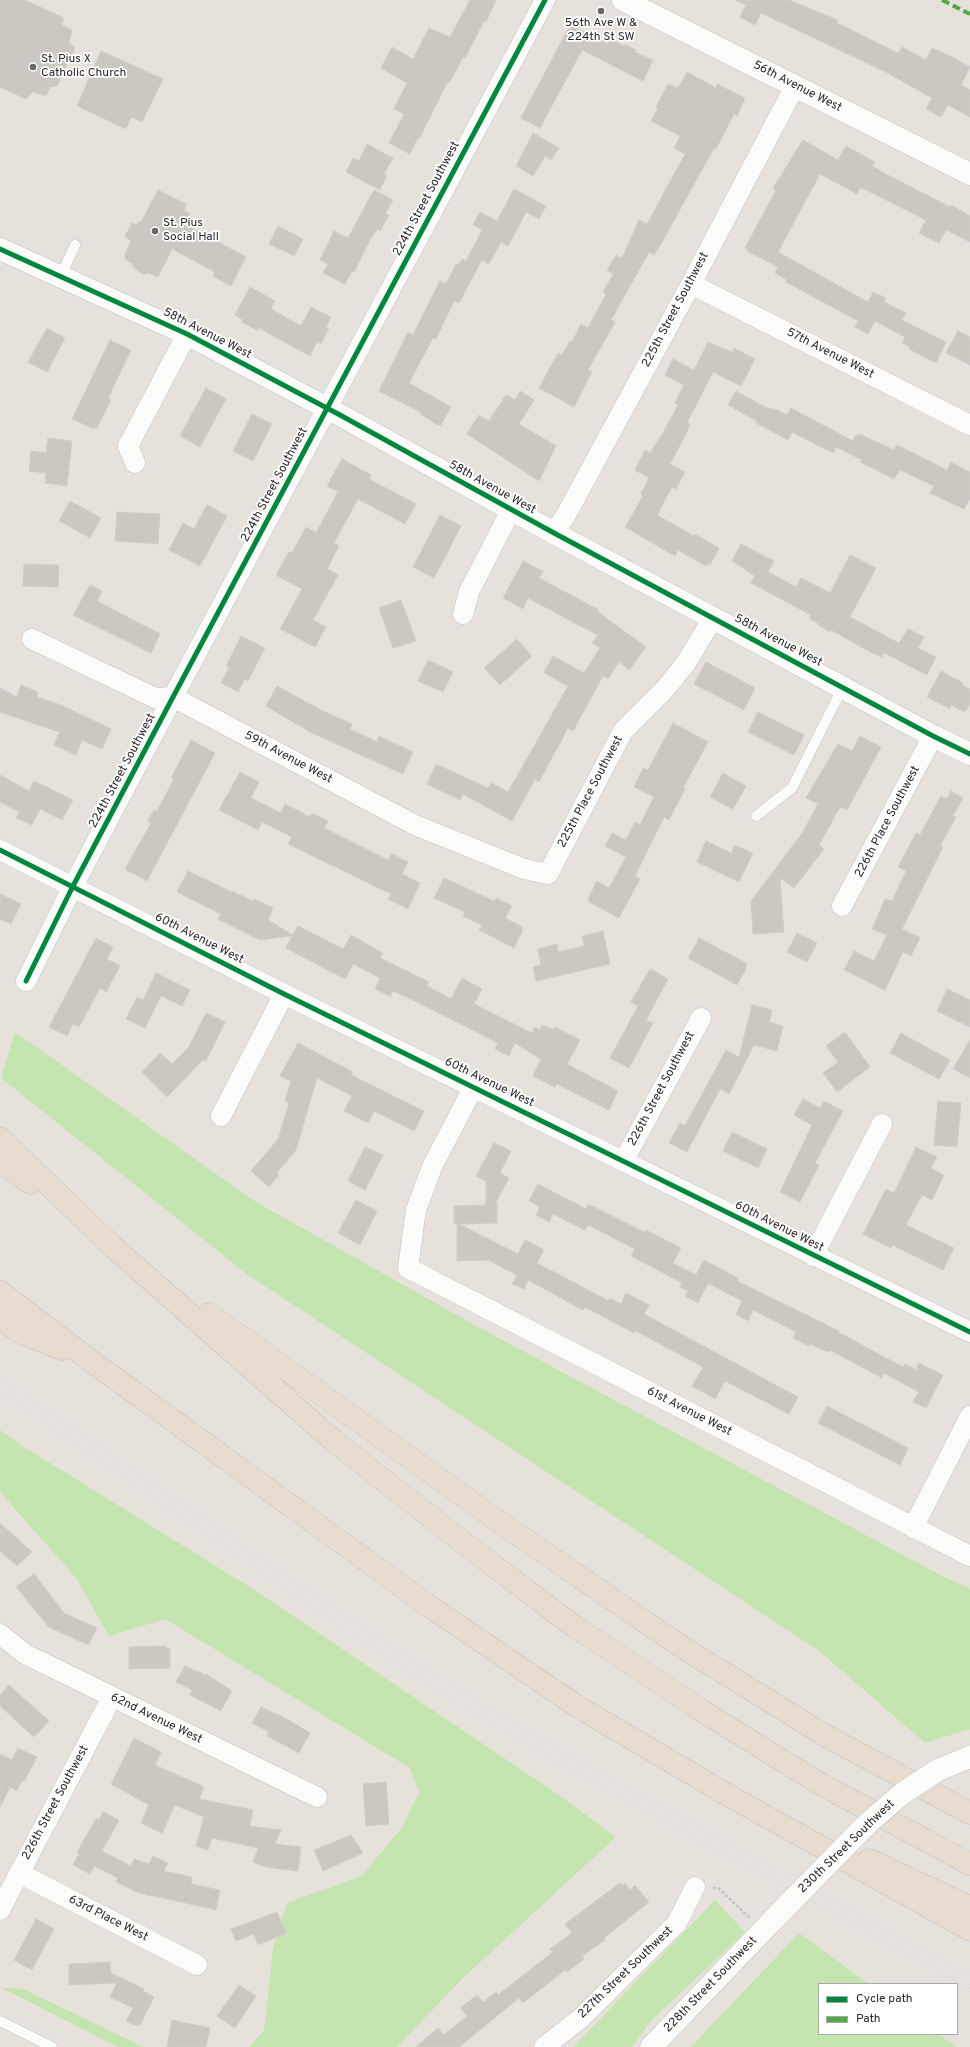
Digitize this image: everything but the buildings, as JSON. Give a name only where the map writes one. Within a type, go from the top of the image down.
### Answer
[{"type":"highway","points":[[0,1138],[112,1246],[335,1442],[474,1551],[575,1627],[699,1709],[817,1782],[970,1864]]},
{"type":"highway","points":[[0,1161],[112,1246],[505,1526],[682,1647],[826,1736],[970,1813]]},
{"type":"highway","points":[[0,1292],[91,1361],[436,1611],[580,1708],[726,1794],[941,1916],[970,1930]]},
{"type":"highway","points":[[0,1317],[19,1332],[91,1361]]},
{"type":"highway","points":[[726,1794],[970,1907]]},
{"type":"street","name":"224th Street Southwest","points":[[26,981],[73,886],[326,408],[545,0]]},
{"type":"street","name":"56th Avenue West","points":[[623,0],[970,174]]},
{"type":"street","name":"225th Street Southwest","points":[[554,533],[566,515],[691,284],[795,86]]},
{"type":"street","name":"58th Avenue West","points":[[0,249],[187,334],[326,408],[511,510],[933,736],[970,754]]},
{"type":"street","name":"57th Avenue West","points":[[691,284],[970,425]]},
{"type":"street","points":[[135,463],[128,446],[187,334]]},
{"type":"street","points":[[463,614],[469,592],[511,510]]},
{"type":"street","name":"225th Place Southwest","points":[[548,874],[624,731],[666,688],[686,663],[713,618]]},
{"type":"street","name":"59th Avenue West","points":[[32,639],[155,698],[173,698],[415,825],[524,869],[548,874]]},
{"type":"street","name":"226th Place Southwest","points":[[842,906],[933,736]]},
{"type":"street","name":"60th Avenue West","points":[[0,850],[284,994],[624,1160],[814,1256],[970,1332]]},
{"type":"street","points":[[221,1116],[284,994]]},
{"type":"street","name":"226th Street Southwest","points":[[624,1160],[701,1018]]},
{"type":"street","name":"61st Avenue West","points":[[474,1088],[432,1167],[416,1210],[408,1268],[970,1556]]},
{"type":"street","points":[[814,1256],[882,1124]]},
{"type":"street","points":[[913,1528],[970,1416]]},
{"type":"street","name":"62nd Avenue West","points":[[0,1634],[25,1654],[317,1797]]},
{"type":"street","name":"226th Street Southwest","points":[[0,1910],[112,1697]]},
{"type":"street","name":"230th Street Southwest","points":[[763,1922],[867,1824],[903,1793],[938,1770],[970,1757]]},
{"type":"street","name":"63rd Place West","points":[[19,1873],[197,1965]]},
{"type":"street","name":"227th Street Southwest","points":[[544,2047],[580,2018],[677,1924],[695,1888]]},
{"type":"street","name":"228th Street Southwest","points":[[651,2047],[763,1922]]},
{"type":"lane","points":[[61,276],[75,245]]},
{"type":"lane","points":[[756,816],[792,788],[842,687]]},
{"type":"lane","points":[[0,2021],[52,2047]]},
{"type":"path","points":[[718,1888],[763,1922]]},
{"type":"green space","points":[[15,1032],[256,1202],[480,1328],[944,1577],[970,1589],[970,1729],[925,1743],[819,1651],[248,1275],[1,1078]]},
{"type":"green space","points":[[0,1430],[24,1447],[253,1589],[556,1793],[616,1837],[463,1978],[397,2047],[249,2047],[264,2030],[273,1949],[287,1903],[362,1876],[402,1827],[419,1792],[410,1768],[165,1619],[109,1636],[76,1578],[0,1492]]},
{"type":"green space","points":[[715,1900],[745,1932],[650,2022],[632,2047],[575,2047],[577,2043]]},
{"type":"green space","points":[[799,1933],[868,1983],[818,1983],[818,2035],[939,2035],[957,2047],[691,2047]]},
{"type":"green space","points":[[2,1988],[23,1989],[144,2047],[118,2047]]},
{"type":"tram line","points":[[0,1378],[324,1602],[481,1704],[605,1776],[970,1976]]},
{"type":"tram line","points":[[0,1391],[352,1635],[474,1713],[590,1780],[970,1988]]},
{"type":"marked path","points":[[942,0],[970,14]]},
{"type":"cycle path","points":[[26,981],[73,886],[545,0]]},
{"type":"cycle path","points":[[0,249],[187,334],[340,415],[554,533],[933,736],[970,754]]},
{"type":"cycle path","points":[[0,850],[284,994],[970,1332]]},
{"type":"place","name":"56th Ave W & 224th St SW","points":[[601,11]]},
{"type":"place","name":"St. Pius X Catholic Church","points":[[33,67]]},
{"type":"place","name":"St. Pius Social Hall","points":[[155,231]]}]
